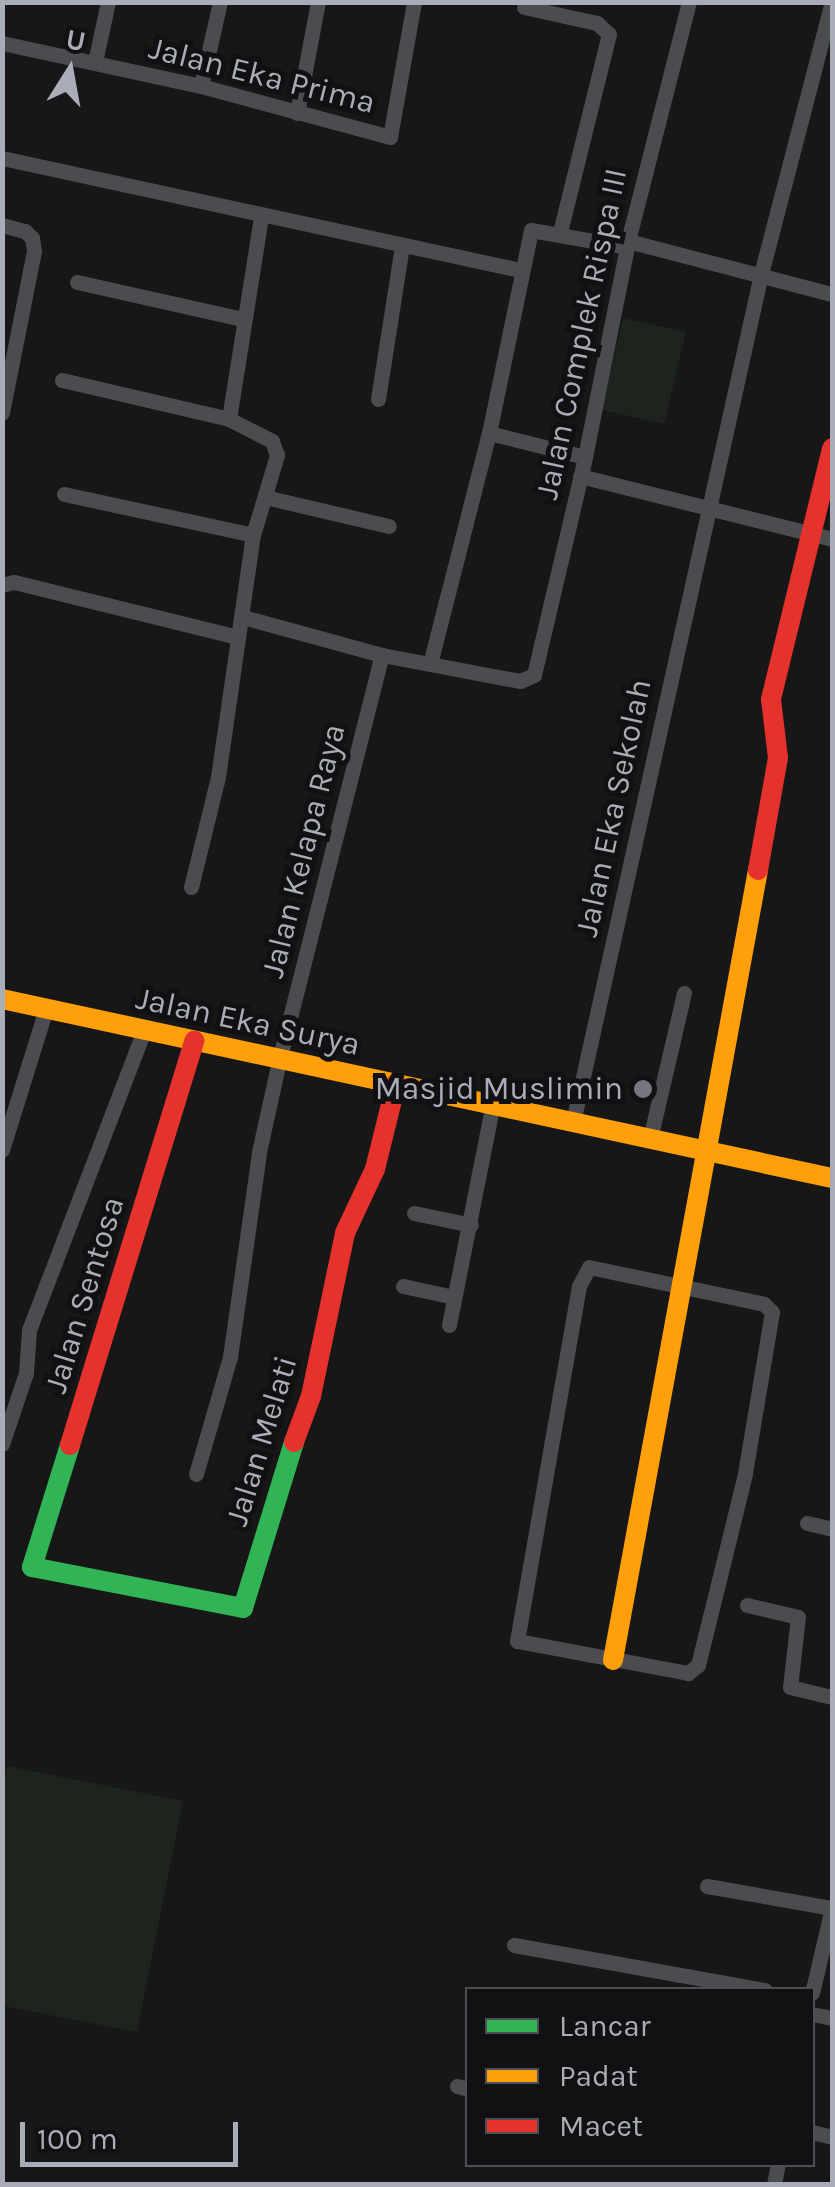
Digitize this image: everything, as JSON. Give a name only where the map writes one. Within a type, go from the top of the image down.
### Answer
[{"type":"street","points":[[95,62],[108,2]]},
{"type":"street","points":[[201,86],[220,2]]},
{"type":"street","points":[[297,113],[318,2]]},
{"type":"street","name":"Jalan Eka Prima","points":[[2,43],[201,86],[390,137],[414,2]]},
{"type":"street","name":"Jalan Complek Rispa III","points":[[430,664],[520,681],[532,678],[585,457],[627,244],[689,2]]},
{"type":"street","name":"Jalan Eka Sekolah","points":[[574,1122],[761,274],[828,34],[832,2]]},
{"type":"street","points":[[524,6],[597,23],[609,34],[560,232]]},
{"type":"street","points":[[2,158],[520,270]]},
{"type":"street","points":[[229,419],[261,217]]},
{"type":"street","points":[[2,225],[25,230],[32,238],[34,251],[2,413]]},
{"type":"street","points":[[242,617],[430,664],[489,433],[531,230],[627,244],[832,293]]},
{"type":"street","points":[[378,399],[402,246]]},
{"type":"street","points":[[77,282],[242,320]]},
{"type":"street","points":[[62,380],[229,419],[276,447],[253,535],[218,777],[191,888]]},
{"type":"street","points":[[489,433],[585,457]]},
{"type":"street","points":[[613,1660],[685,1285],[778,758],[771,699],[832,448]]},
{"type":"street","points":[[580,476],[832,539]]},
{"type":"street","points":[[64,494],[253,535]]},
{"type":"street","points":[[265,496],[389,526]]},
{"type":"street","points":[[2,585],[14,582],[238,637]]},
{"type":"street","name":"Jalan Kelapa Raya","points":[[196,1474],[230,1357],[258,1152],[382,655]]},
{"type":"street","points":[[650,1139],[684,993]]},
{"type":"street","name":"Jalan Eka Surya","points":[[2,999],[492,1108],[832,1178]]},
{"type":"street","points":[[2,1150],[46,1009]]},
{"type":"street","points":[[2,1444],[26,1373],[29,1330],[144,1031]]},
{"type":"street","name":"Jalan Sentosa","points":[[32,1567],[194,1041]]},
{"type":"street","name":"Jalan Melati","points":[[32,1567],[244,1608],[280,1480],[310,1396],[344,1233],[375,1169],[396,1084]]},
{"type":"street","points":[[449,1325],[492,1108]]},
{"type":"street","points":[[414,1213],[471,1224]]},
{"type":"street","points":[[589,1267],[685,1285],[769,1305],[772,1312],[745,1474],[694,1671],[682,1673],[518,1641],[579,1286],[589,1267]]},
{"type":"street","points":[[403,1286],[454,1297]]},
{"type":"street","points":[[807,1523],[832,1529]]},
{"type":"street","points":[[747,1605],[798,1617],[790,1687],[832,1697]]},
{"type":"street","points":[[707,1886],[832,1908],[813,1987]]},
{"type":"street","points":[[514,1945],[749,1987]]},
{"type":"shaded area","points":[[623,318],[686,332],[664,424],[602,410]]},
{"type":"shaded area","points":[[7,1766],[183,1801],[137,2032],[3,2006],[2,1790]]},
{"type":"traffic: fast","points":[[70,1445],[32,1567],[243,1608],[294,1442]]},
{"type":"traffic: slow","points":[[613,1660],[758,870]]},
{"type":"traffic: slow","points":[[2,999],[832,1178]]},
{"type":"traffic: jam","points":[[758,870],[778,758],[771,699],[832,448]]},
{"type":"traffic: jam","points":[[70,1445],[194,1041]]},
{"type":"traffic: jam","points":[[294,1442],[311,1396],[345,1233],[375,1169],[396,1084]]},
{"type":"place","name":"Masjid Muslimin","points":[[643,1089]]}]
